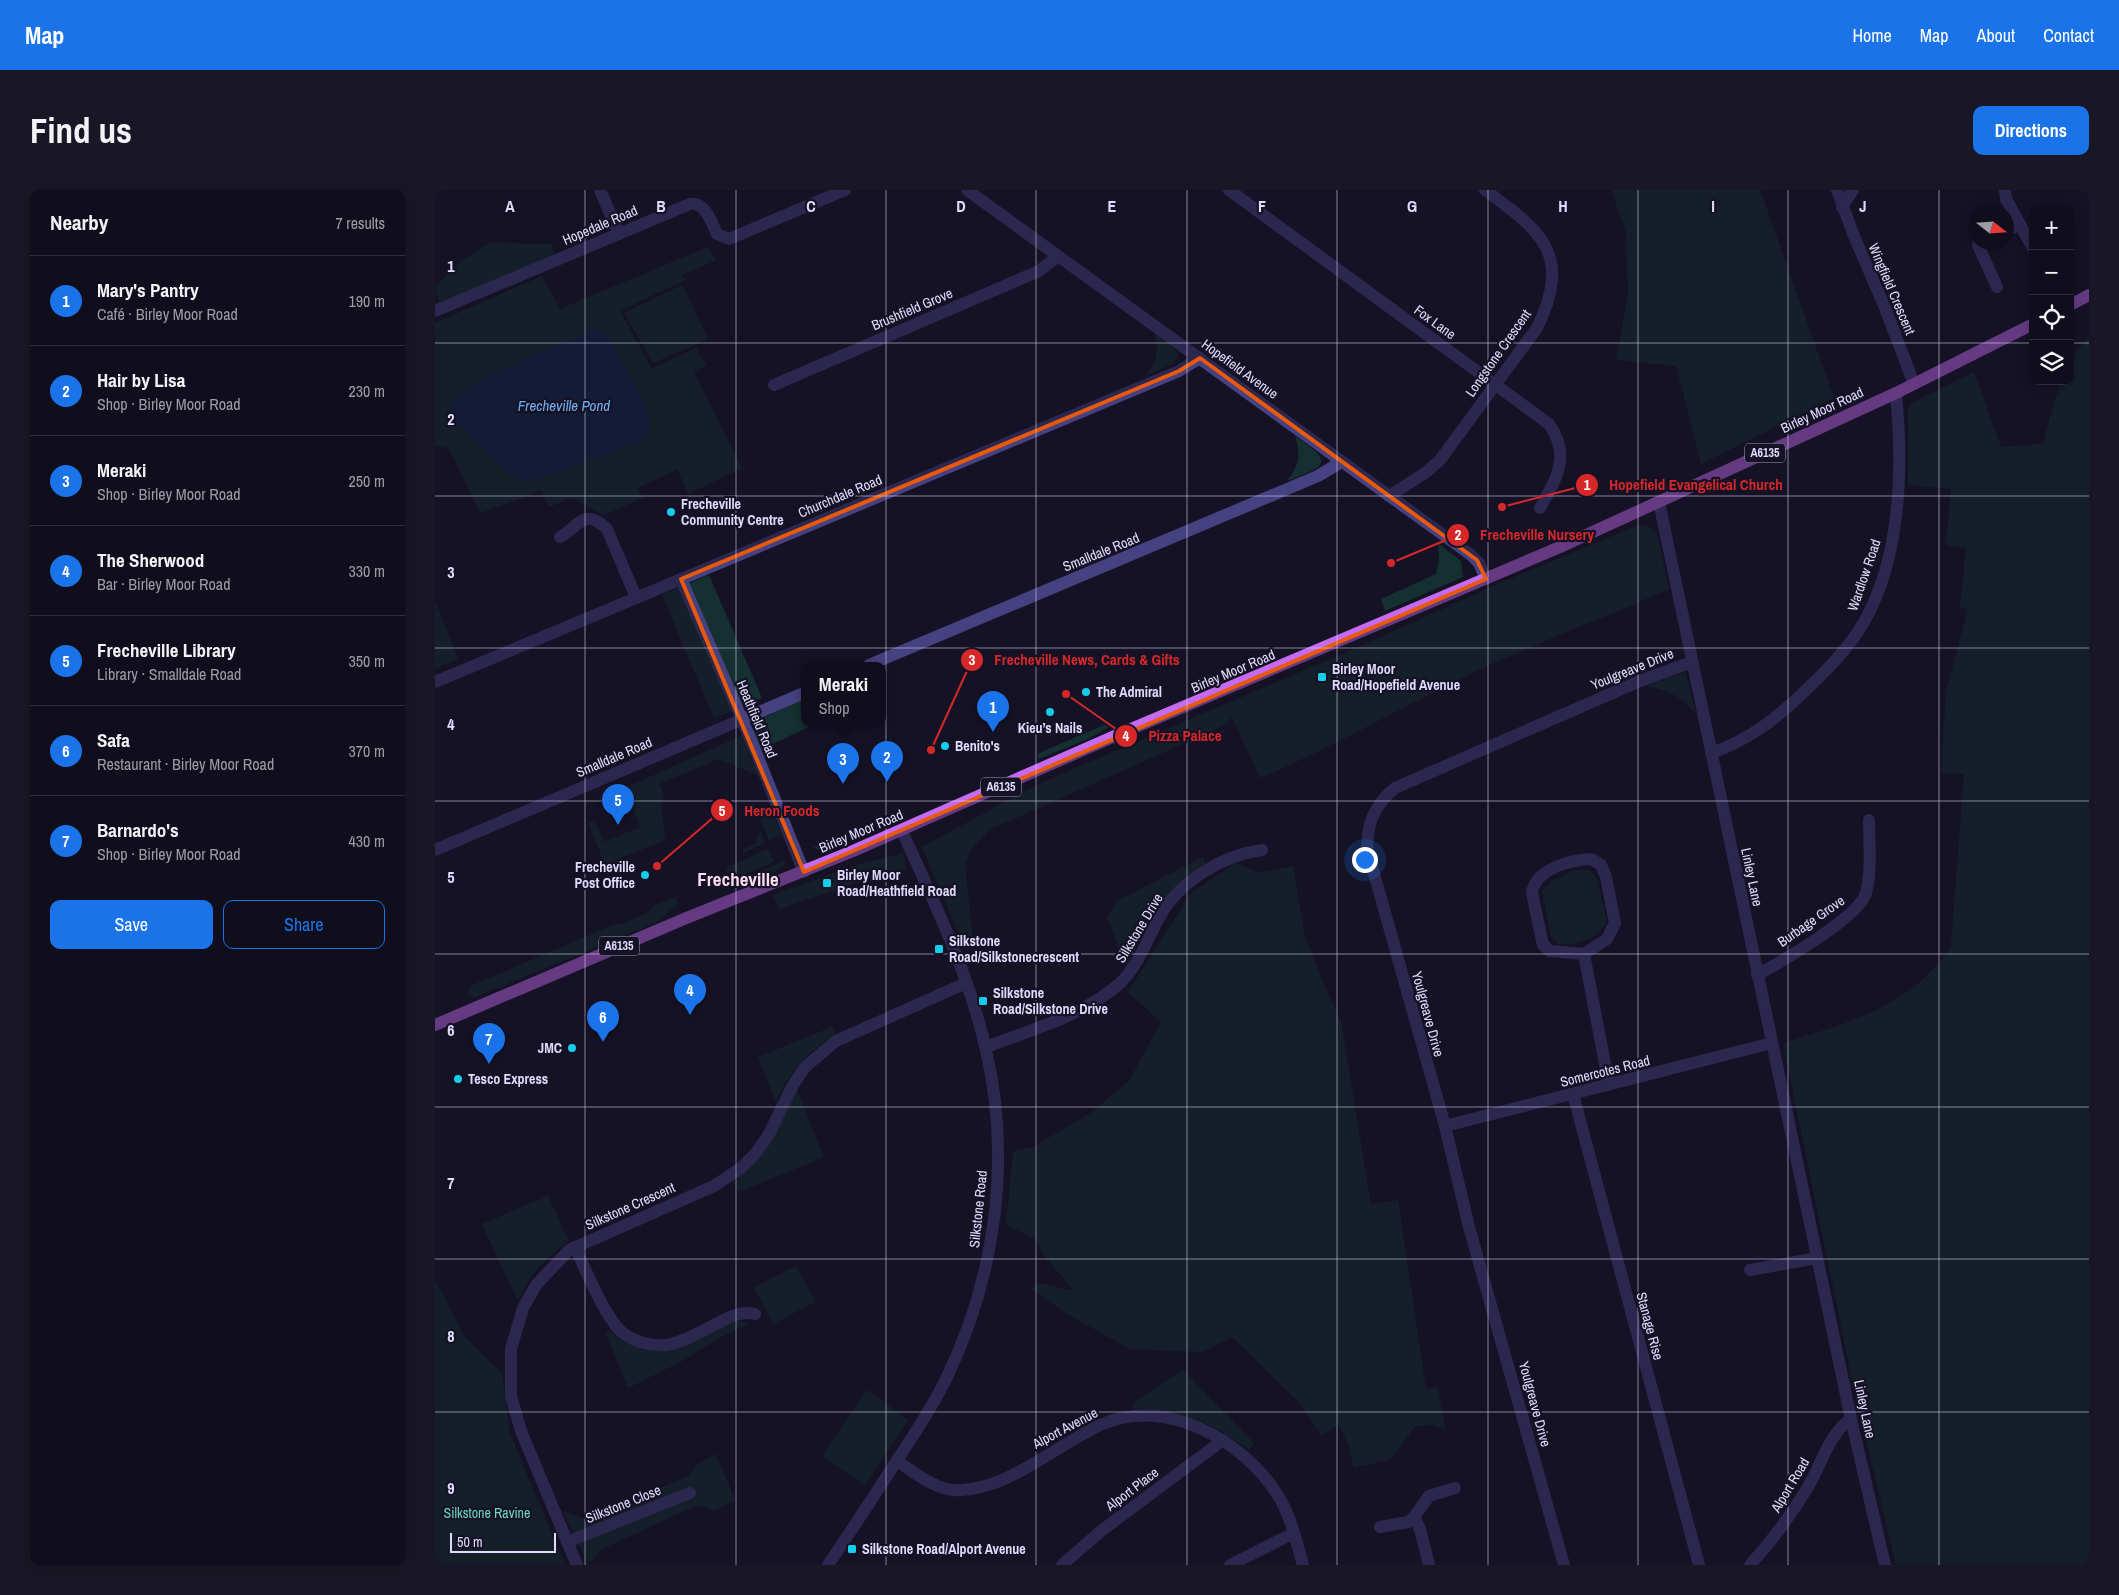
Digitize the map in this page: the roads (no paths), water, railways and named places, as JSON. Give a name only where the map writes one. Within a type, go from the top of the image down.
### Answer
[{"type":"main road","points":[[2074,303],[2089,295]]},
{"type":"main road","name":"Birley Moor Road","points":[[435,1025],[684,919],[902,831],[1124,732],[1486,579],[1896,393],[2029,326]]},
{"type":"street","points":[[600,190],[619,234]]},
{"type":"street","name":"Hopedale Road","points":[[435,311],[690,204],[697,203],[703,206],[717,234],[729,239],[845,190]]},
{"type":"street","name":"Hopefield Avenue","points":[[967,190],[1471,555],[1479,563],[1486,579]]},
{"type":"street","name":"Fox Lane","points":[[1229,190],[1549,424],[1557,436],[1561,451],[1559,468],[1540,508]]},
{"type":"street","name":"Longstone Crescent","points":[[1389,496],[1425,473],[1440,460],[1537,328],[1546,312],[1552,277],[1546,245],[1539,234],[1527,222],[1485,190]]},
{"type":"street","name":"Wingfield Crescent","points":[[1837,190],[1842,207],[1914,384]]},
{"type":"street","points":[[1842,207],[1853,190]]},
{"type":"street","points":[[2005,190],[2006,199],[2029,241]]},
{"type":"street","points":[[2014,227],[2020,225]]},
{"type":"street","points":[[1980,250],[1997,286]]},
{"type":"street","name":"Brushfield Grove","points":[[774,385],[1039,271],[1058,256]]},
{"type":"street","name":"Churchdale Road","points":[[435,682],[1179,370],[1200,358]]},
{"type":"street","name":"Wardlow Road","points":[[1711,754],[1751,736],[1775,718],[1823,674],[1846,648],[1864,622],[1886,563],[1895,528],[1899,491],[1896,393]]},
{"type":"street","name":"Smalldale Road","points":[[876,662],[1318,476],[1341,462]]},
{"type":"street","name":"Linley Lane","points":[[1659,502],[1851,1419],[1885,1565]]},
{"type":"street","points":[[560,537],[583,519],[591,518],[600,522],[607,529],[636,597]]},
{"type":"street","name":"Heathfield Road","points":[[681,579],[804,872]]},
{"type":"street","name":"Youlgreave Drive","points":[[1564,1565],[1469,1226],[1445,1126],[1367,852],[1366,840],[1373,814],[1387,794],[1408,781],[1640,681],[1692,662]]},
{"type":"street","name":"Smalldale Road","points":[[435,850],[801,693]]},
{"type":"street","name":"Burbage Grove","points":[[1757,975],[1811,942],[1851,912],[1863,899],[1868,876],[1869,820]]},
{"type":"street","name":"Silkstone Road","points":[[828,1565],[929,1411],[948,1376],[976,1301],[990,1248],[998,1166],[996,1119],[986,1047],[966,983],[937,908],[902,831]]},
{"type":"street","name":"Silkstone Drive","points":[[986,1047],[1049,1023],[1104,997],[1133,970],[1161,914],[1185,887],[1199,876],[1234,855],[1262,850]]},
{"type":"street","points":[[1591,859],[1601,865],[1606,877],[1615,922],[1607,939],[1584,954],[1550,951],[1543,945],[1532,893],[1537,879],[1561,864],[1591,859]]},
{"type":"street","points":[[1584,954],[1609,1085]]},
{"type":"street","name":"Silkstone Crescent","points":[[577,1565],[521,1431],[511,1396],[509,1372],[511,1349],[523,1308],[546,1272],[575,1247],[715,1186],[733,1174],[755,1154],[768,1136],[793,1085],[819,1054],[836,1042],[966,983]]},
{"type":"street","name":"Somercotes Road","points":[[1445,1126],[1772,1044]]},
{"type":"street","name":"Stanage Rise","points":[[1573,1094],[1699,1565]]},
{"type":"street","points":[[575,1247],[612,1322],[623,1333],[635,1340],[667,1345],[739,1313],[755,1314]]},
{"type":"street","points":[[1750,1270],[1817,1258]]},
{"type":"street","name":"Alport Avenue","points":[[897,1461],[939,1487],[954,1490],[971,1489],[1003,1478],[1104,1424],[1122,1417],[1141,1415],[1175,1419],[1223,1440],[1243,1455],[1275,1491],[1294,1533],[1303,1565]]},
{"type":"street","name":"Alport Road","points":[[1750,1565],[1782,1526],[1808,1487],[1841,1425],[1851,1419]]},
{"type":"street","name":"Alport Place","points":[[1062,1565],[1101,1531],[1223,1440]]},
{"type":"street","points":[[1380,1527],[1407,1522],[1414,1517],[1429,1496],[1455,1488]]},
{"type":"street","name":"Silkstone Close","points":[[567,1542],[689,1493]]},
{"type":"street","points":[[1414,1517],[1420,1529],[1429,1565]]},
{"type":"street","points":[[1229,1565],[1294,1533]]},
{"type":"water","name":"Frecheville Pond","points":[[599,329],[605,333],[644,404],[650,424],[648,433],[638,443],[537,479],[526,482],[515,479],[456,423],[451,414],[452,405],[460,395],[495,373],[543,351]]},
{"type":"place","name":"Hopefield Evangelical Church","points":[[1502,507]]},
{"type":"place","name":"Frecheville Community Centre","points":[[671,512]]},
{"type":"place","name":"Frecheville Nursery","points":[[1391,563]]},
{"type":"place","name":"Birley Moor Road/Hopefield Avenue","points":[[1322,677]]},
{"type":"place","name":"The Admiral","points":[[1086,692]]},
{"type":"place","name":"Pizza Palace","points":[[1066,694]]},
{"type":"place","name":"Kieu’s Nails","points":[[1050,712]]},
{"type":"place","name":"Mary's Pantry","points":[[993,732]]},
{"type":"place","name":"Benito's","points":[[945,746]]},
{"type":"place","name":"Frecheville News, Cards & Gifts","points":[[931,750]]},
{"type":"place","name":"Hair by Lisa","points":[[887,782]]},
{"type":"place","name":"Meraki","points":[[843,784]]},
{"type":"place","name":"Frecheville Library","points":[[618,825]]},
{"type":"place","name":"Heron Foods","points":[[657,866]]},
{"type":"place","name":"Frecheville Post Office","points":[[645,875]]},
{"type":"place","name":"Birley Moor Road/Heathfield Road","points":[[827,883]]},
{"type":"place","name":"Silkstone Road/Silkstonecrescent","points":[[939,949]]},
{"type":"place","name":"Silkstone Road/Silkstone Drive","points":[[983,1001]]},
{"type":"place","name":"The Sherwood","points":[[690,1015]]},
{"type":"place","name":"Safa","points":[[603,1042]]},
{"type":"place","name":"JMC","points":[[572,1048]]},
{"type":"place","name":"Barnardo's","points":[[489,1064]]},
{"type":"place","name":"Tesco Express","points":[[458,1079]]},
{"type":"place","name":"Silkstone Road/Alport Avenue","points":[[852,1549]]},
{"type":"district","name":"Frecheville","points":[[738,879]]},
{"type":"park label","name":"Silkstone Ravine","points":[[487,1513]]}]
